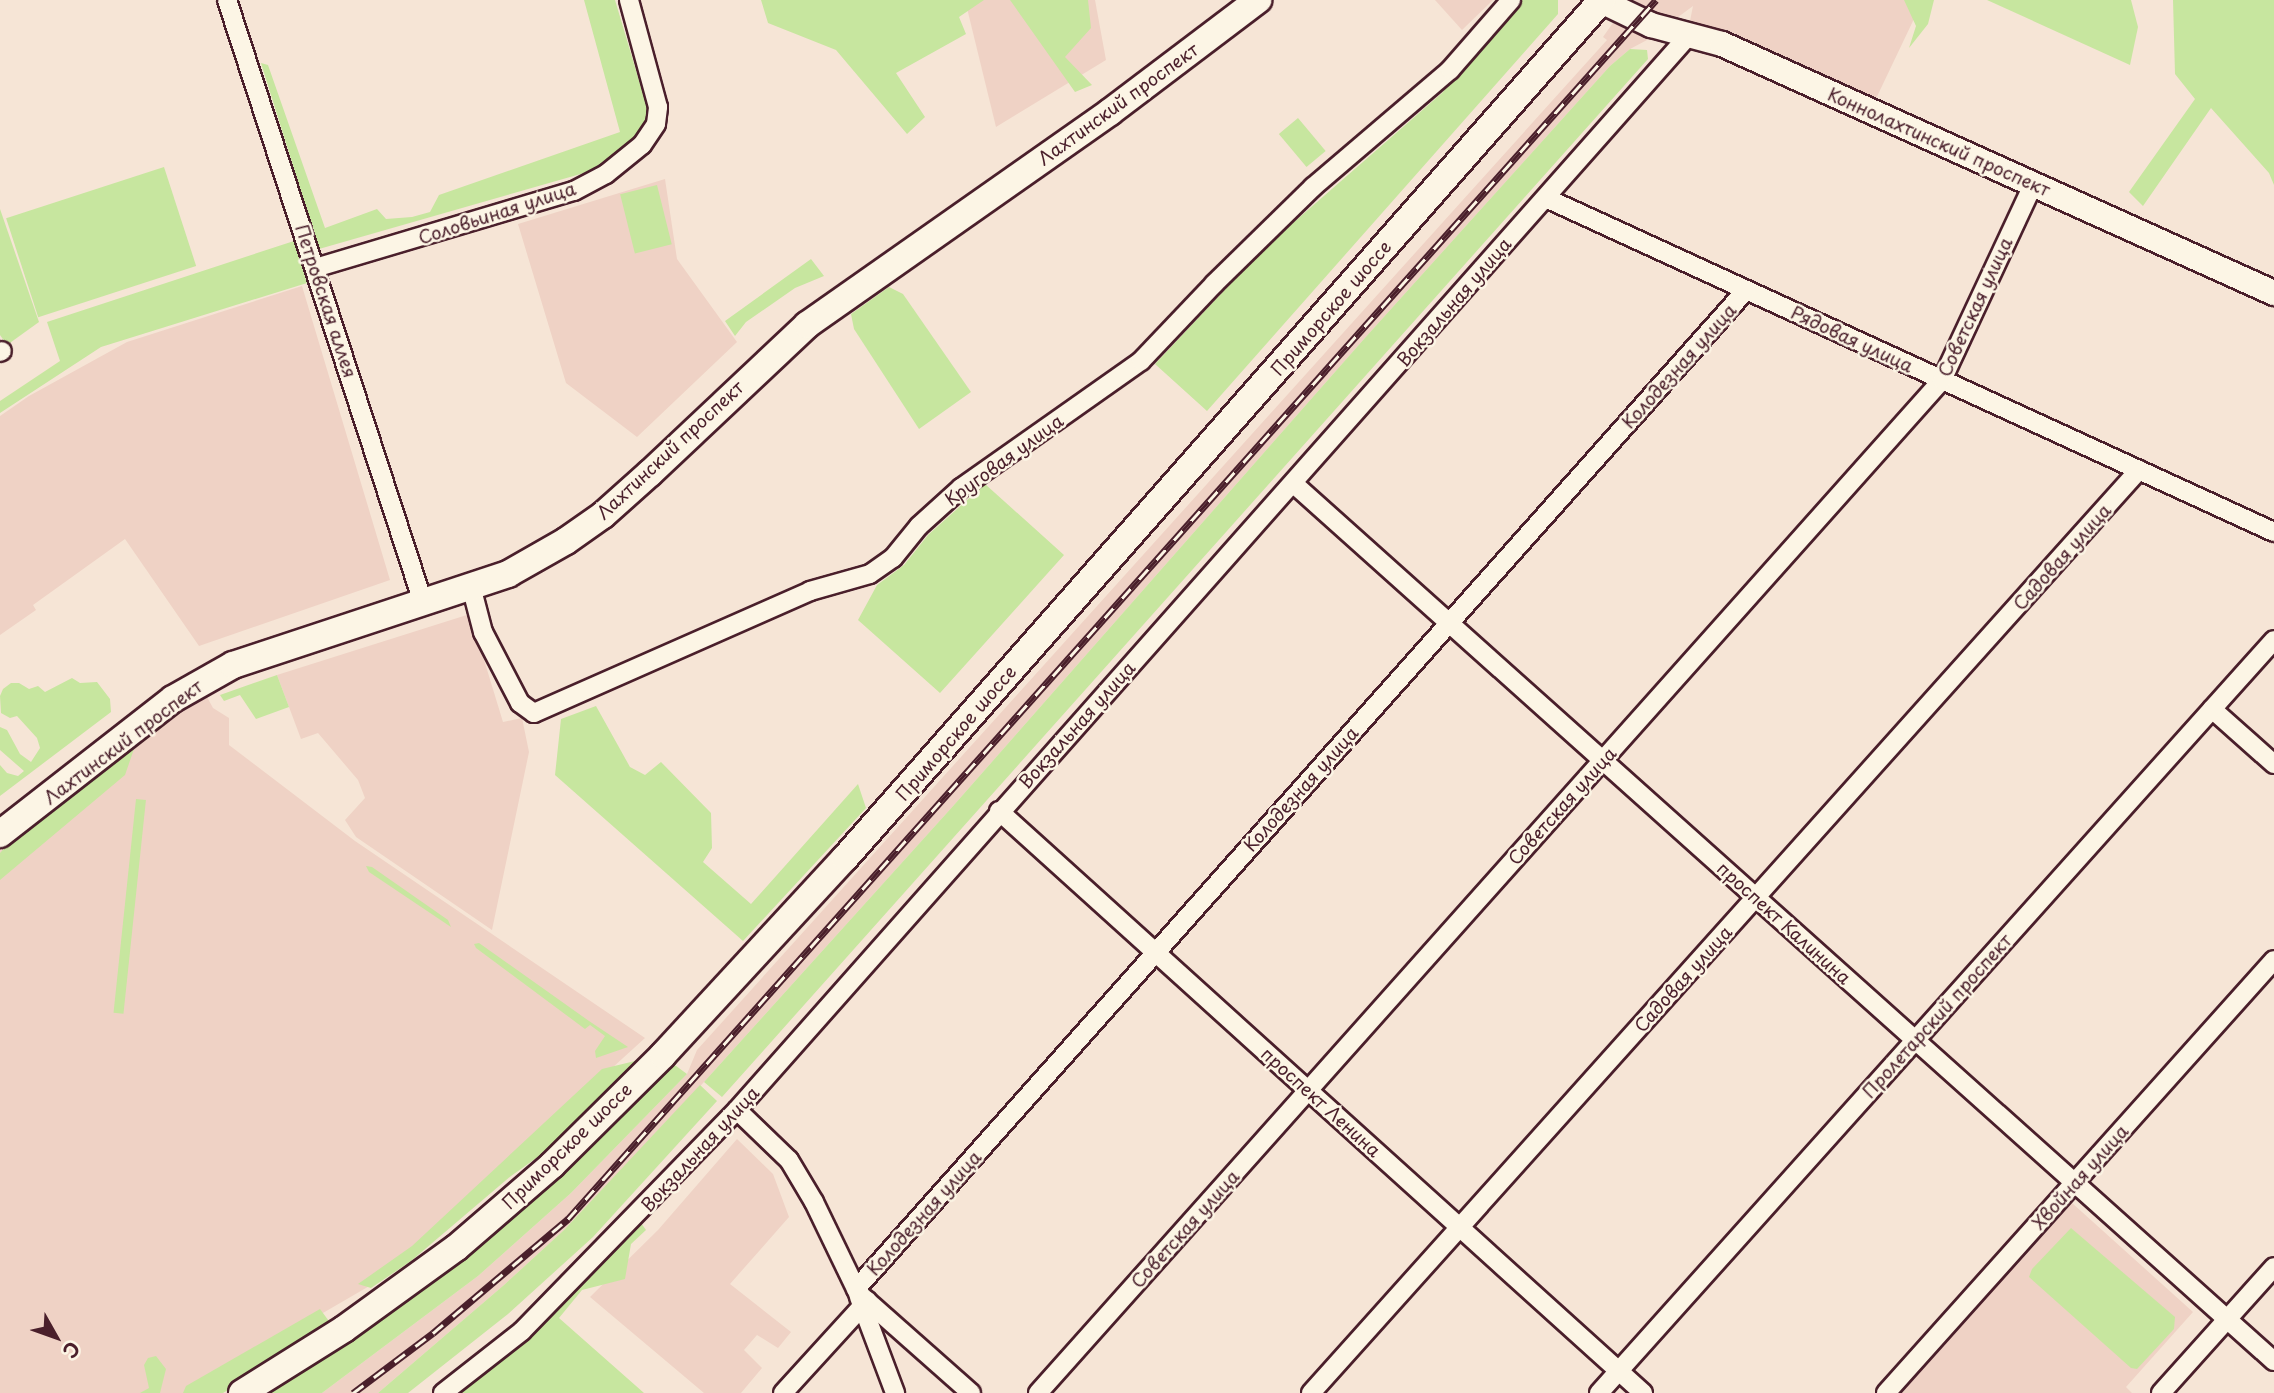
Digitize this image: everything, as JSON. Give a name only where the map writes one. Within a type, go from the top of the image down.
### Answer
[{"type":"main road","name":"Лахтинский проспект","points":[[0,834],[190,688],[253,657],[471,586],[531,562],[603,515],[807,325],[1110,112],[1258,0]]},
{"type":"main road","name":"Коннолахтинский проспект","points":[[1601,0],[1651,25],[1734,50],[2274,293]]},
{"type":"main road","name":"Приморское шоссе","points":[[242,1393],[344,1329],[456,1248],[552,1165],[663,1055],[853,849],[1601,0]]},
{"type":"street","name":"Петровская аллея","points":[[227,0],[423,602]]},
{"type":"street","name":"Соловьиная улица","points":[[315,268],[574,191],[606,174],[642,145],[656,124],[658,107],[629,0]]},
{"type":"street","name":"Круговая улица","points":[[471,586],[484,632],[520,703],[534,713],[810,591],[870,575],[893,558],[919,526],[973,478],[1141,361],[1208,290],[1313,187],[1450,70],[1511,0]]},
{"type":"street","name":"Вокзальная улица","points":[[443,1393],[522,1331],[737,1110],[1689,35]]},
{"type":"street","name":"Советская улица","points":[[1038,1393],[1942,380],[2033,185]]},
{"type":"street","name":"Рядовая улица","points":[[1546,198],[2274,532]]},
{"type":"street","name":"Колодезная улица","points":[[783,1393],[861,1297],[1156,953],[1746,290]]},
{"type":"street","name":"Садовая улица","points":[[1311,1393],[2139,470]]},
{"type":"street","name":"проспект Калинина","points":[[1294,484],[2274,1361]]},
{"type":"street","name":"Пролетарский проспект","points":[[1599,1393],[2274,640]]},
{"type":"street","points":[[2212,709],[2274,764]]},
{"type":"street","name":"проспект Ленина","points":[[999,811],[1643,1393]]},
{"type":"street","name":"Хвойная улица","points":[[1886,1393],[2274,960]]},
{"type":"street","points":[[737,1110],[789,1160],[814,1202],[861,1297],[895,1393]]},
{"type":"street","points":[[2161,1393],[2274,1266]]},
{"type":"street","points":[[861,1297],[971,1393]]},
{"type":"shaded area","points":[[965,0],[1095,0],[1106,60],[996,127]]},
{"type":"shaded area","points":[[1435,0],[1493,0],[1462,30]]},
{"type":"shaded area","points":[[1629,0],[1923,0],[1872,107],[1689,26],[1693,6],[1610,66],[1364,339],[954,805],[704,1082],[564,1230],[378,1393],[322,1393],[478,1276],[571,1193],[687,1074],[697,1050],[1607,40],[1603,37]]},
{"type":"shaded area","points":[[665,179],[677,259],[737,342],[637,437],[566,383],[518,224]]},
{"type":"shaded area","points":[[302,286],[390,580],[199,646],[125,539],[33,605],[36,610],[0,635],[0,416],[29,396],[127,342]]},
{"type":"shaded area","points":[[470,614],[503,722],[522,718],[529,752],[492,930],[356,837],[345,820],[365,798],[358,780],[318,733],[301,739],[277,675]]},
{"type":"shaded area","points":[[207,697],[213,708],[229,718],[229,745],[355,841],[645,1038],[378,1281],[185,1393],[0,1393],[0,847],[167,716]]},
{"type":"shaded area","points":[[737,1139],[773,1174],[789,1217],[730,1284],[791,1332],[778,1348],[757,1335],[744,1350],[762,1368],[741,1393],[704,1393],[590,1297],[658,1230]]},
{"type":"shaded area","points":[[2072,1203],[2193,1312],[2126,1387],[2132,1393],[1897,1393],[2011,1262],[2016,1266]]},
{"type":"green space","points":[[584,0],[615,0],[649,114],[642,138],[605,167],[319,249],[261,63],[268,65],[325,228],[377,209],[386,219],[412,217],[430,212],[439,195],[620,132]]},
{"type":"green space","points":[[761,0],[984,0],[959,17],[966,34],[896,73],[925,117],[907,134],[836,50],[768,23]]},
{"type":"green space","points":[[1010,0],[1088,0],[1091,28],[1065,57],[1092,85],[1075,92]]},
{"type":"green space","points":[[1519,0],[1558,0],[1558,14],[1207,411],[1155,364],[1263,249],[1442,93]]},
{"type":"green space","points":[[1904,0],[1934,0],[1928,24],[1909,48],[1916,26]]},
{"type":"green space","points":[[1987,0],[2131,0],[2138,27],[2130,65]]},
{"type":"green space","points":[[2173,0],[2274,0],[2274,185],[2269,173],[2211,108],[2143,206],[2129,192],[2195,99],[2175,74]]},
{"type":"green space","points":[[1630,49],[1647,50],[1648,59],[722,1097],[704,1082],[954,805],[1364,339],[1610,66]]},
{"type":"green space","points":[[1298,118],[1326,151],[1306,167],[1279,134]]},
{"type":"green space","points":[[164,167],[196,266],[38,317],[6,218]]},
{"type":"green space","points":[[657,185],[672,244],[635,253],[620,194]]},
{"type":"green space","points":[[0,209],[39,322],[7,345],[0,335]]},
{"type":"green space","points":[[294,241],[307,283],[101,347],[0,413],[0,401],[60,361],[47,322]]},
{"type":"green space","points":[[811,259],[824,276],[795,288],[746,322],[735,336],[725,321]]},
{"type":"green space","points":[[889,287],[903,294],[971,392],[919,429],[854,329],[851,314]]},
{"type":"green space","points":[[985,484],[1064,555],[940,693],[858,620],[877,585],[904,565],[928,535]]},
{"type":"green space","points":[[277,675],[289,707],[256,719],[240,695],[224,701],[220,695]]},
{"type":"green space","points":[[72,678],[80,683],[97,682],[110,699],[111,712],[0,796],[0,765],[7,773],[18,776],[24,771],[0,750],[0,727],[7,730],[20,754],[31,762],[40,748],[37,738],[17,716],[10,718],[1,713],[0,696],[3,689],[11,683],[19,683],[29,689],[38,686],[45,692]]},
{"type":"green space","points":[[596,706],[630,767],[645,775],[661,762],[711,813],[712,848],[703,862],[751,904],[858,784],[866,808],[743,941],[555,775],[561,719]]},
{"type":"green space","points":[[161,718],[165,725],[134,749],[125,775],[0,880],[0,853],[28,823]]},
{"type":"green space","points":[[136,799],[146,800],[123,1014],[114,1013]]},
{"type":"green space","points":[[366,866],[372,867],[448,920],[451,927],[369,872]]},
{"type":"green space","points":[[479,943],[628,1047],[596,1058],[595,1051],[605,1036],[590,1025],[585,1029],[476,948],[474,944]]},
{"type":"green space","points":[[635,1061],[637,1064],[559,1142],[511,1176],[411,1261],[371,1288],[358,1284],[412,1246],[602,1069]]},
{"type":"green space","points":[[672,1063],[687,1074],[571,1193],[478,1276],[322,1393],[266,1393],[375,1324],[465,1257]]},
{"type":"green space","points":[[700,1085],[717,1101],[593,1237],[508,1314],[408,1393],[378,1393],[564,1230]]},
{"type":"green space","points":[[641,1223],[646,1230],[631,1244],[625,1279],[582,1290],[559,1318],[644,1393],[459,1393],[529,1338]]},
{"type":"green space","points":[[2071,1228],[2175,1317],[2174,1329],[2137,1369],[2131,1368],[2029,1277],[2032,1269]]},
{"type":"green space","points":[[320,1309],[334,1328],[223,1393],[183,1393],[186,1386]]},
{"type":"green space","points":[[156,1356],[166,1369],[160,1393],[140,1393],[149,1388],[144,1365],[148,1358]]},
{"type":"railway","points":[[353,1393],[433,1333],[568,1219],[1656,0]]}]
